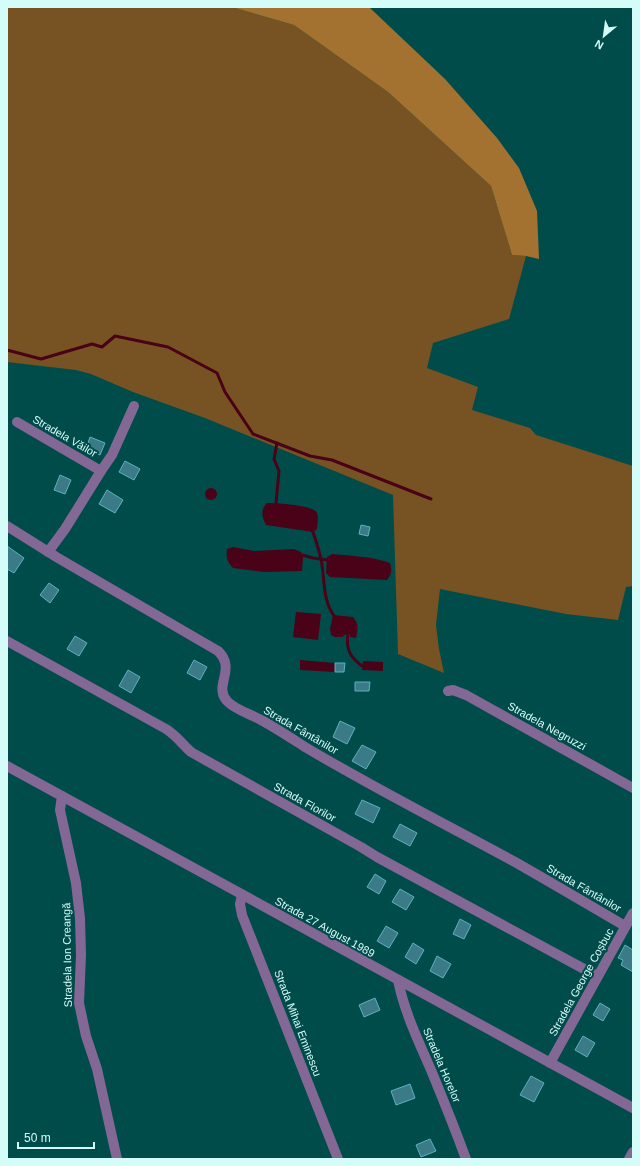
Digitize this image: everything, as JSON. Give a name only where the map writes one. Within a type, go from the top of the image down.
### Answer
[{"type":"street","name":"Stradela Văilor","points":[[48,552],[65,529],[112,455],[134,406]]},
{"type":"street","name":"Stradela Văilor","points":[[17,422],[101,471]]},
{"type":"street","name":"Strada Fântânilor","points":[[7,526],[48,552],[218,650],[224,656],[226,664],[222,689],[223,694],[233,706],[263,721],[390,795],[515,862],[625,926]]},
{"type":"street","name":"Strada Florilor","points":[[7,641],[166,729],[174,734],[191,752],[377,856],[597,976]]},
{"type":"street","name":"Stradela Negruzzi","points":[[448,691],[454,690],[466,695],[633,788]]},
{"type":"street","name":"Strada 27 August 1989","points":[[7,766],[633,1108]]},
{"type":"street","name":"Stradela Ion Creangă","points":[[62,796],[60,810],[76,883],[80,918],[81,955],[79,1002],[86,1036],[97,1069],[118,1159]]},
{"type":"street","name":"Strada Mihai Eminescu","points":[[242,895],[240,904],[242,915],[338,1159]]},
{"type":"street","name":"Stradela George Coșbuc","points":[[550,1063],[633,913]]},
{"type":"street","name":"Stradela Horelor","points":[[398,980],[406,1010],[446,1106],[466,1159]]},
{"type":"street","points":[[629,1159],[633,1152]]},
{"type":"shaded area","points":[[7,7],[232,7],[294,25],[388,92],[491,186],[512,255],[526,256],[509,319],[433,343],[427,368],[478,387],[472,410],[530,428],[536,435],[633,466],[633,586],[626,587],[618,620],[566,614],[440,589],[436,625],[444,673],[398,654],[393,495],[205,418],[133,392],[91,374],[76,370],[7,362]]},
{"type":"shaded area","points":[[232,7],[369,7],[445,79],[497,138],[519,168],[537,211],[539,259],[512,255],[491,186],[388,92],[294,25]]},
{"type":"shaded area","points":[[211,488],[215,490],[217,494],[215,498],[211,500],[207,498],[205,494],[207,490]]},
{"type":"shaded area","points":[[267,503],[302,506],[314,510],[318,515],[317,529],[313,532],[266,525],[262,514],[263,508]]},
{"type":"shaded area","points":[[233,547],[254,551],[294,549],[301,552],[303,558],[302,571],[264,572],[233,568],[227,559],[227,549]]},
{"type":"shaded area","points":[[332,554],[368,558],[390,563],[391,574],[387,580],[330,577],[326,573],[327,557]]},
{"type":"shaded area","points":[[296,612],[321,614],[318,640],[293,637]]},
{"type":"shaded area","points":[[333,615],[353,617],[358,627],[356,638],[350,637],[350,634],[348,633],[342,637],[335,637],[331,635],[330,629]]},
{"type":"shaded area","points":[[300,660],[335,663],[335,672],[300,670]]},
{"type":"shaded area","points":[[363,661],[383,662],[383,671],[362,670]]},
{"type":"building","points":[[90,437],[105,443],[100,455],[86,449]]},
{"type":"building","points":[[125,461],[140,469],[134,480],[119,472]]},
{"type":"building","points":[[60,475],[71,480],[65,494],[54,490]]},
{"type":"building","points":[[107,490],[123,500],[115,513],[99,504]]},
{"type":"building","points":[[361,525],[370,527],[368,536],[359,534]]},
{"type":"building","points":[[7,546],[24,558],[14,573],[7,569]]},
{"type":"building","points":[[49,583],[59,590],[50,603],[40,595]]},
{"type":"building","points":[[75,636],[87,643],[79,656],[67,649]]},
{"type":"building","points":[[194,660],[207,667],[200,680],[187,673]]},
{"type":"building","points":[[335,663],[345,663],[344,672],[335,672]]},
{"type":"building","points":[[128,670],[140,677],[131,693],[119,686]]},
{"type":"building","points":[[355,682],[370,682],[369,691],[355,691]]},
{"type":"building","points":[[340,721],[355,728],[347,744],[333,737]]},
{"type":"building","points":[[362,745],[376,752],[366,769],[352,761]]},
{"type":"building","points":[[362,800],[380,808],[373,823],[355,814]]},
{"type":"building","points":[[400,824],[417,833],[410,846],[393,837]]},
{"type":"building","points":[[375,874],[386,881],[379,894],[367,887]]},
{"type":"building","points":[[400,889],[414,897],[406,910],[392,902]]},
{"type":"building","points":[[460,919],[471,925],[464,939],[453,934]]},
{"type":"building","points":[[386,926],[398,933],[389,948],[377,941]]},
{"type":"building","points":[[413,943],[424,950],[416,964],[405,957]]},
{"type":"building","points":[[625,945],[633,950],[633,972],[621,965],[623,960],[618,958]]},
{"type":"building","points":[[437,956],[451,964],[443,978],[430,971]]},
{"type":"building","points":[[375,998],[380,1010],[364,1017],[359,1005]]},
{"type":"building","points":[[600,1003],[610,1009],[603,1021],[593,1015]]},
{"type":"building","points":[[583,1036],[595,1043],[587,1057],[575,1050]]},
{"type":"building","points":[[531,1076],[544,1083],[534,1102],[520,1095]]},
{"type":"building","points":[[410,1084],[415,1098],[396,1105],[391,1091]]},
{"type":"building","points":[[430,1139],[436,1151],[421,1157],[416,1145]]},
{"type":"waterway","points":[[7,350],[41,359],[92,344],[102,347],[115,336],[168,347],[217,373],[225,392],[253,434],[310,456],[332,460],[431,499]]},
{"type":"waterway","points":[[277,443],[274,459],[279,471],[277,505]]},
{"type":"waterway","points":[[310,529],[313,532],[320,556],[326,597],[335,617]]},
{"type":"waterway","points":[[302,555],[327,560]]},
{"type":"waterway","points":[[346,630],[348,633],[349,652],[362,666]]}]
